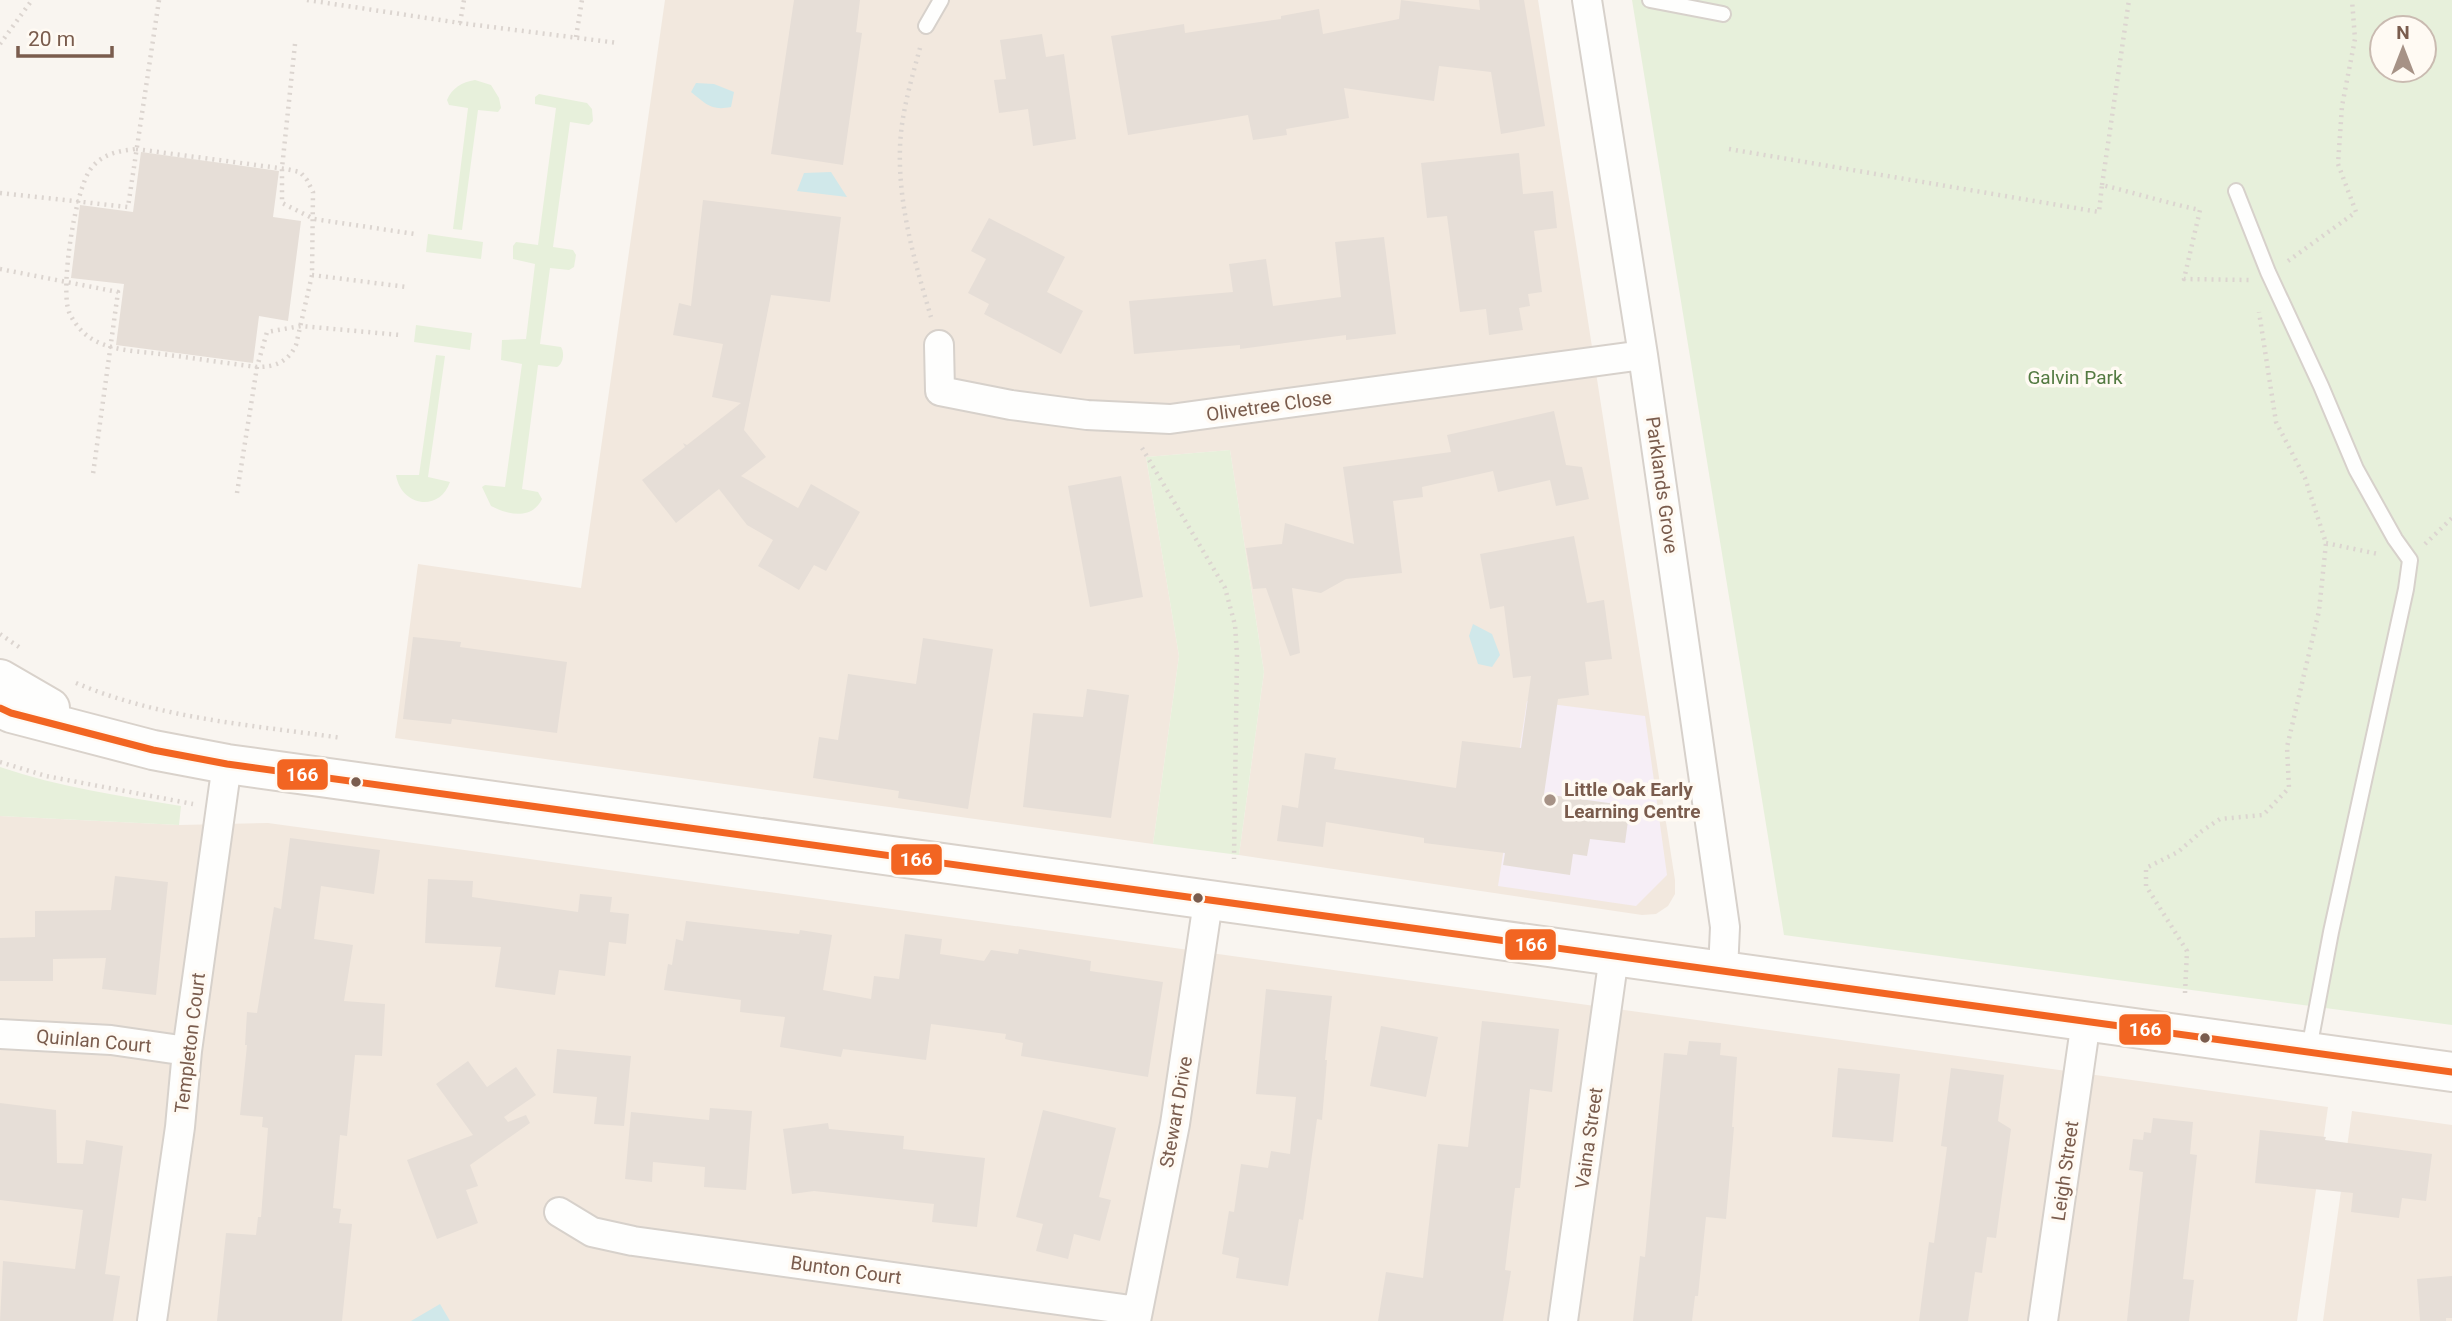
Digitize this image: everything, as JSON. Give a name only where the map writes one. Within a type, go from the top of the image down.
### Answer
[{"type":"street","name":"Parklands Grove","points":[[1587,0],[1643,355],[1725,927],[1723,971]]},
{"type":"street","name":"Olivetree Close","points":[[939,345],[940,391],[1011,405],[1087,415],[1170,419],[1643,355]]},
{"type":"street","points":[[11,665],[41,704],[108,737]]},
{"type":"street","points":[[0,708],[153,750],[227,764],[2452,1072]]},
{"type":"street","name":"Templeton Court","points":[[152,1321],[227,764]]},
{"type":"street","name":"Stewart Drive","points":[[1137,1316],[1175,1124],[1209,902]]},
{"type":"street","name":"Vaina Street","points":[[1563,1321],[1614,956]]},
{"type":"street","name":"Leigh Street","points":[[2043,1321],[2086,1021]]},
{"type":"street","name":"Quinlan Court","points":[[0,1034],[111,1040],[187,1051]]},
{"type":"street","name":"Bunton Court","points":[[559,1212],[592,1232],[633,1241],[1137,1316]]},
{"type":"lane","points":[[926,26],[941,0]]},
{"type":"lane","points":[[1650,0],[1723,14]]},
{"type":"lane","points":[[2236,191],[2356,470],[2410,560],[2406,589],[2330,932],[2309,1052]]},
{"type":"path","points":[[0,44],[32,0]]},
{"type":"path","points":[[0,193],[128,206],[159,0]]},
{"type":"path","points":[[307,0],[349,3],[460,23],[618,43]]},
{"type":"path","points":[[460,23],[464,0]]},
{"type":"path","points":[[576,37],[582,0]]},
{"type":"path","points":[[1729,149],[2099,212],[2129,0]]},
{"type":"path","points":[[2102,185],[2200,210],[2184,279],[2255,280],[2356,212],[2338,164],[2342,106],[2355,39],[2352,0]]},
{"type":"path","points":[[926,26],[907,96],[900,146],[900,169],[915,262],[939,345]]},
{"type":"path","points":[[295,44],[282,168],[282,203],[314,219],[415,234]]},
{"type":"path","points":[[136,149],[282,168],[300,172],[307,180],[313,192],[312,275],[296,345],[291,354],[271,367],[257,367],[111,347],[86,335],[77,325],[69,312],[66,282],[82,183],[90,169],[102,158],[116,151],[136,149]]},
{"type":"path","points":[[0,269],[118,292],[93,474]]},
{"type":"path","points":[[312,275],[407,287]]},
{"type":"path","points":[[2185,993],[2187,951],[2146,886],[2146,868],[2178,852],[2220,819],[2263,815],[2289,788],[2287,747],[2319,611],[2326,543],[2305,478],[2276,422],[2255,280]]},
{"type":"path","points":[[237,493],[257,367],[267,332],[300,326],[400,335]]},
{"type":"path","points":[[1125,417],[1225,588],[1235,625],[1237,654],[1234,859]]},
{"type":"path","points":[[0,634],[11,665]]},
{"type":"path","points":[[66,677],[128,704],[175,715],[342,738]]},
{"type":"path","points":[[0,762],[97,787],[222,809]]},
{"type":"shaded area","points":[[665,0],[1538,0],[1675,880],[1675,894],[1668,906],[1656,914],[1642,915],[1239,855],[1264,672],[1230,450],[1146,457],[1179,656],[1153,844],[395,738],[418,564],[581,588]]},
{"type":"shaded area","points":[[1527,701],[1645,716],[1667,875],[1636,906],[1498,886]]},
{"type":"shaded area","points":[[0,816],[179,825],[268,823],[2328,1107],[2297,1321],[0,1321]]},
{"type":"shaded area","points":[[2352,1111],[2452,1125],[2452,1321],[2323,1321]]},
{"type":"green space","name":"Galvin Park","points":[[1632,0],[2452,0],[2452,1025],[1784,935]]},
{"type":"green space","points":[[475,80],[491,85],[499,98],[501,108],[498,112],[478,110],[462,230],[453,229],[468,108],[449,105],[447,100],[458,86]]},
{"type":"green space","points":[[539,94],[587,103],[592,109],[593,121],[589,125],[570,122],[553,247],[573,250],[576,255],[574,267],[569,270],[550,268],[540,344],[561,347],[563,358],[557,367],[538,365],[522,489],[538,492],[542,499],[532,510],[519,514],[491,506],[482,487],[505,487],[522,364],[501,360],[502,340],[526,339],[535,264],[513,259],[513,246],[516,242],[538,245],[556,108],[535,104],[535,97]]},
{"type":"green space","points":[[428,234],[483,242],[481,259],[426,252]]},
{"type":"green space","points":[[416,325],[472,333],[470,350],[414,342]]},
{"type":"green space","points":[[436,355],[445,356],[428,477],[450,482],[438,498],[421,502],[405,494],[396,475],[419,475]]},
{"type":"green space","points":[[1230,450],[1264,672],[1239,855],[1153,844],[1179,656],[1146,457]]},
{"type":"green space","points":[[0,767],[112,795],[181,806],[179,825],[0,816]]},
{"type":"water","points":[[696,83],[714,84],[734,92],[731,107],[718,108],[705,103],[691,92]]},
{"type":"water","points":[[831,172],[847,197],[797,191],[804,173]]},
{"type":"water","points":[[1473,624],[1492,634],[1500,655],[1492,667],[1478,664],[1469,636]]},
{"type":"water","points":[[440,1304],[450,1321],[411,1321]]},
{"type":"building","points":[[794,0],[860,0],[856,32],[862,33],[843,165],[771,154]]},
{"type":"building","points":[[1401,0],[1480,10],[1479,0],[1524,0],[1545,126],[1501,134],[1491,72],[1439,66],[1434,101],[1344,88],[1349,118],[1286,129],[1287,135],[1253,140],[1248,115],[1128,135],[1111,36],[1184,24],[1185,33],[1281,19],[1281,16],[1319,9],[1323,34],[1399,19]]},
{"type":"building","points":[[1042,34],[1046,57],[1064,54],[1076,139],[1033,146],[1028,109],[999,113],[994,80],[1006,79],[1000,40]]},
{"type":"building","points":[[141,152],[279,171],[273,217],[301,221],[288,321],[259,316],[253,363],[116,345],[124,284],[71,278],[80,205],[133,212]]},
{"type":"building","points":[[1519,153],[1523,194],[1553,191],[1557,228],[1534,231],[1542,292],[1528,294],[1530,306],[1519,308],[1523,330],[1489,335],[1486,309],[1460,312],[1447,216],[1427,218],[1421,163]]},
{"type":"building","points":[[703,200],[841,217],[830,302],[771,295],[744,430],[766,457],[741,476],[798,508],[811,484],[860,512],[826,571],[814,565],[799,590],[758,566],[773,540],[747,525],[719,489],[676,523],[642,480],[685,447],[683,443],[687,445],[741,403],[712,397],[723,344],[673,335],[679,303],[691,306]]},
{"type":"building","points":[[989,218],[1065,257],[1047,292],[1083,311],[1061,354],[984,314],[989,304],[968,293],[986,259],[971,251]]},
{"type":"building","points":[[1384,237],[1396,334],[1346,340],[1346,335],[1240,349],[1240,345],[1134,354],[1129,301],[1233,292],[1229,264],[1266,259],[1273,306],[1341,297],[1335,242]]},
{"type":"building","points":[[1554,411],[1566,465],[1582,467],[1589,499],[1556,506],[1550,480],[1498,492],[1493,471],[1422,487],[1423,497],[1393,501],[1402,573],[1346,579],[1321,593],[1292,588],[1300,653],[1290,656],[1266,588],[1253,589],[1246,548],[1282,544],[1285,523],[1354,544],[1343,467],[1451,452],[1447,435]]},
{"type":"building","points":[[1121,476],[1143,597],[1090,607],[1068,486]]},
{"type":"building","points":[[1574,536],[1587,603],[1604,600],[1612,659],[1585,662],[1589,695],[1558,699],[1544,794],[1630,806],[1625,843],[1590,839],[1587,856],[1573,854],[1570,875],[1503,865],[1505,853],[1424,843],[1424,838],[1326,822],[1323,847],[1277,841],[1282,805],[1298,808],[1305,753],[1336,758],[1334,769],[1456,788],[1462,741],[1521,748],[1531,676],[1513,678],[1504,606],[1490,609],[1480,554]]},
{"type":"building","points":[[413,637],[461,642],[460,647],[567,662],[557,733],[452,719],[451,724],[403,719]]},
{"type":"building","points":[[923,638],[993,649],[968,809],[898,798],[899,791],[813,778],[819,737],[838,740],[848,674],[916,684]]},
{"type":"building","points":[[1087,689],[1129,695],[1111,818],[1023,807],[1033,713],[1083,717]]},
{"type":"building","points":[[290,838],[380,850],[374,894],[321,886],[314,939],[353,945],[344,1001],[385,1004],[382,1056],[355,1055],[347,1136],[340,1135],[333,1208],[341,1209],[339,1223],[352,1224],[342,1321],[217,1321],[226,1233],[256,1235],[258,1217],[261,1217],[268,1128],[262,1127],[263,1117],[240,1115],[247,1045],[247,1012],[257,1013],[274,907],[281,909]]},
{"type":"building","points":[[115,876],[168,882],[156,995],[102,989],[106,958],[53,959],[53,981],[0,981],[0,938],[35,937],[35,911],[111,910]]},
{"type":"building","points":[[428,879],[473,881],[472,897],[578,912],[580,894],[612,897],[610,912],[629,914],[626,944],[609,942],[605,976],[559,970],[555,995],[495,987],[501,947],[425,943]]},
{"type":"building","points":[[686,921],[799,934],[800,930],[832,935],[823,990],[871,999],[874,976],[899,979],[905,934],[942,939],[940,954],[984,961],[991,950],[1018,954],[1019,949],[1091,961],[1090,971],[1163,982],[1148,1077],[1021,1056],[1023,1043],[1005,1039],[1006,1034],[931,1024],[926,1060],[843,1049],[841,1057],[780,1047],[785,1017],[740,1012],[741,1000],[664,990],[668,964],[672,965],[676,939],[683,941]]},
{"type":"building","points":[[1266,989],[1332,996],[1322,1120],[1317,1119],[1303,1220],[1299,1219],[1288,1286],[1236,1278],[1239,1258],[1222,1254],[1229,1211],[1234,1212],[1241,1164],[1268,1168],[1271,1151],[1290,1154],[1296,1097],[1256,1094]]},
{"type":"building","points":[[1482,1021],[1559,1029],[1552,1092],[1530,1089],[1520,1188],[1515,1188],[1505,1270],[1511,1271],[1503,1321],[1378,1321],[1386,1272],[1423,1278],[1438,1144],[1468,1147]]},
{"type":"building","points":[[1381,1026],[1438,1037],[1426,1097],[1370,1086]]},
{"type":"building","points":[[1689,1041],[1721,1043],[1720,1055],[1737,1057],[1726,1219],[1706,1217],[1698,1296],[1695,1296],[1692,1321],[1633,1321],[1640,1256],[1645,1257],[1664,1053],[1687,1055]]},
{"type":"building","points":[[557,1049],[631,1056],[624,1126],[594,1124],[597,1097],[553,1093]]},
{"type":"building","points":[[468,1061],[487,1087],[516,1067],[536,1095],[504,1117],[508,1122],[526,1115],[530,1123],[470,1165],[478,1186],[466,1190],[478,1223],[437,1239],[407,1160],[473,1135],[436,1084]]},
{"type":"building","points":[[1838,1068],[1900,1074],[1893,1142],[1832,1137]]},
{"type":"building","points":[[1951,1068],[2004,1075],[1998,1121],[2011,1129],[1996,1238],[1987,1237],[1982,1273],[1975,1272],[1968,1321],[1919,1321],[1929,1242],[1934,1243],[1947,1147],[1941,1146]]},
{"type":"building","points":[[0,1103],[56,1110],[57,1163],[83,1164],[86,1140],[123,1146],[105,1274],[120,1276],[113,1321],[0,1321],[3,1261],[75,1269],[83,1210],[0,1200]]},
{"type":"building","points":[[710,1108],[752,1111],[746,1190],[704,1187],[705,1167],[653,1162],[652,1182],[625,1179],[631,1112],[709,1120]]},
{"type":"building","points":[[1043,1110],[1116,1128],[1099,1197],[1111,1200],[1100,1241],[1074,1234],[1068,1259],[1036,1251],[1043,1224],[1016,1217]]},
{"type":"building","points":[[2153,1118],[2193,1122],[2190,1154],[2197,1155],[2183,1279],[2194,1280],[2189,1321],[2127,1321],[2143,1172],[2129,1170],[2133,1139],[2143,1140],[2144,1132],[2151,1133]]},
{"type":"building","points":[[828,1123],[829,1129],[904,1136],[903,1149],[985,1158],[977,1227],[932,1222],[934,1204],[814,1191],[792,1194],[783,1129]]},
{"type":"building","points":[[2260,1130],[2326,1137],[2325,1140],[2432,1154],[2426,1201],[2402,1198],[2399,1218],[2351,1212],[2353,1193],[2255,1183]]},
{"type":"building","points":[[2452,1276],[2452,1318],[2446,1318],[2446,1321],[2420,1321],[2417,1279]]},
{"type":"transit line","name":"166","points":[[0,708],[153,750],[227,764],[2452,1072]]},
{"type":"place","name":"Little Oak Early Learning Centre","points":[[1550,800]]}]
